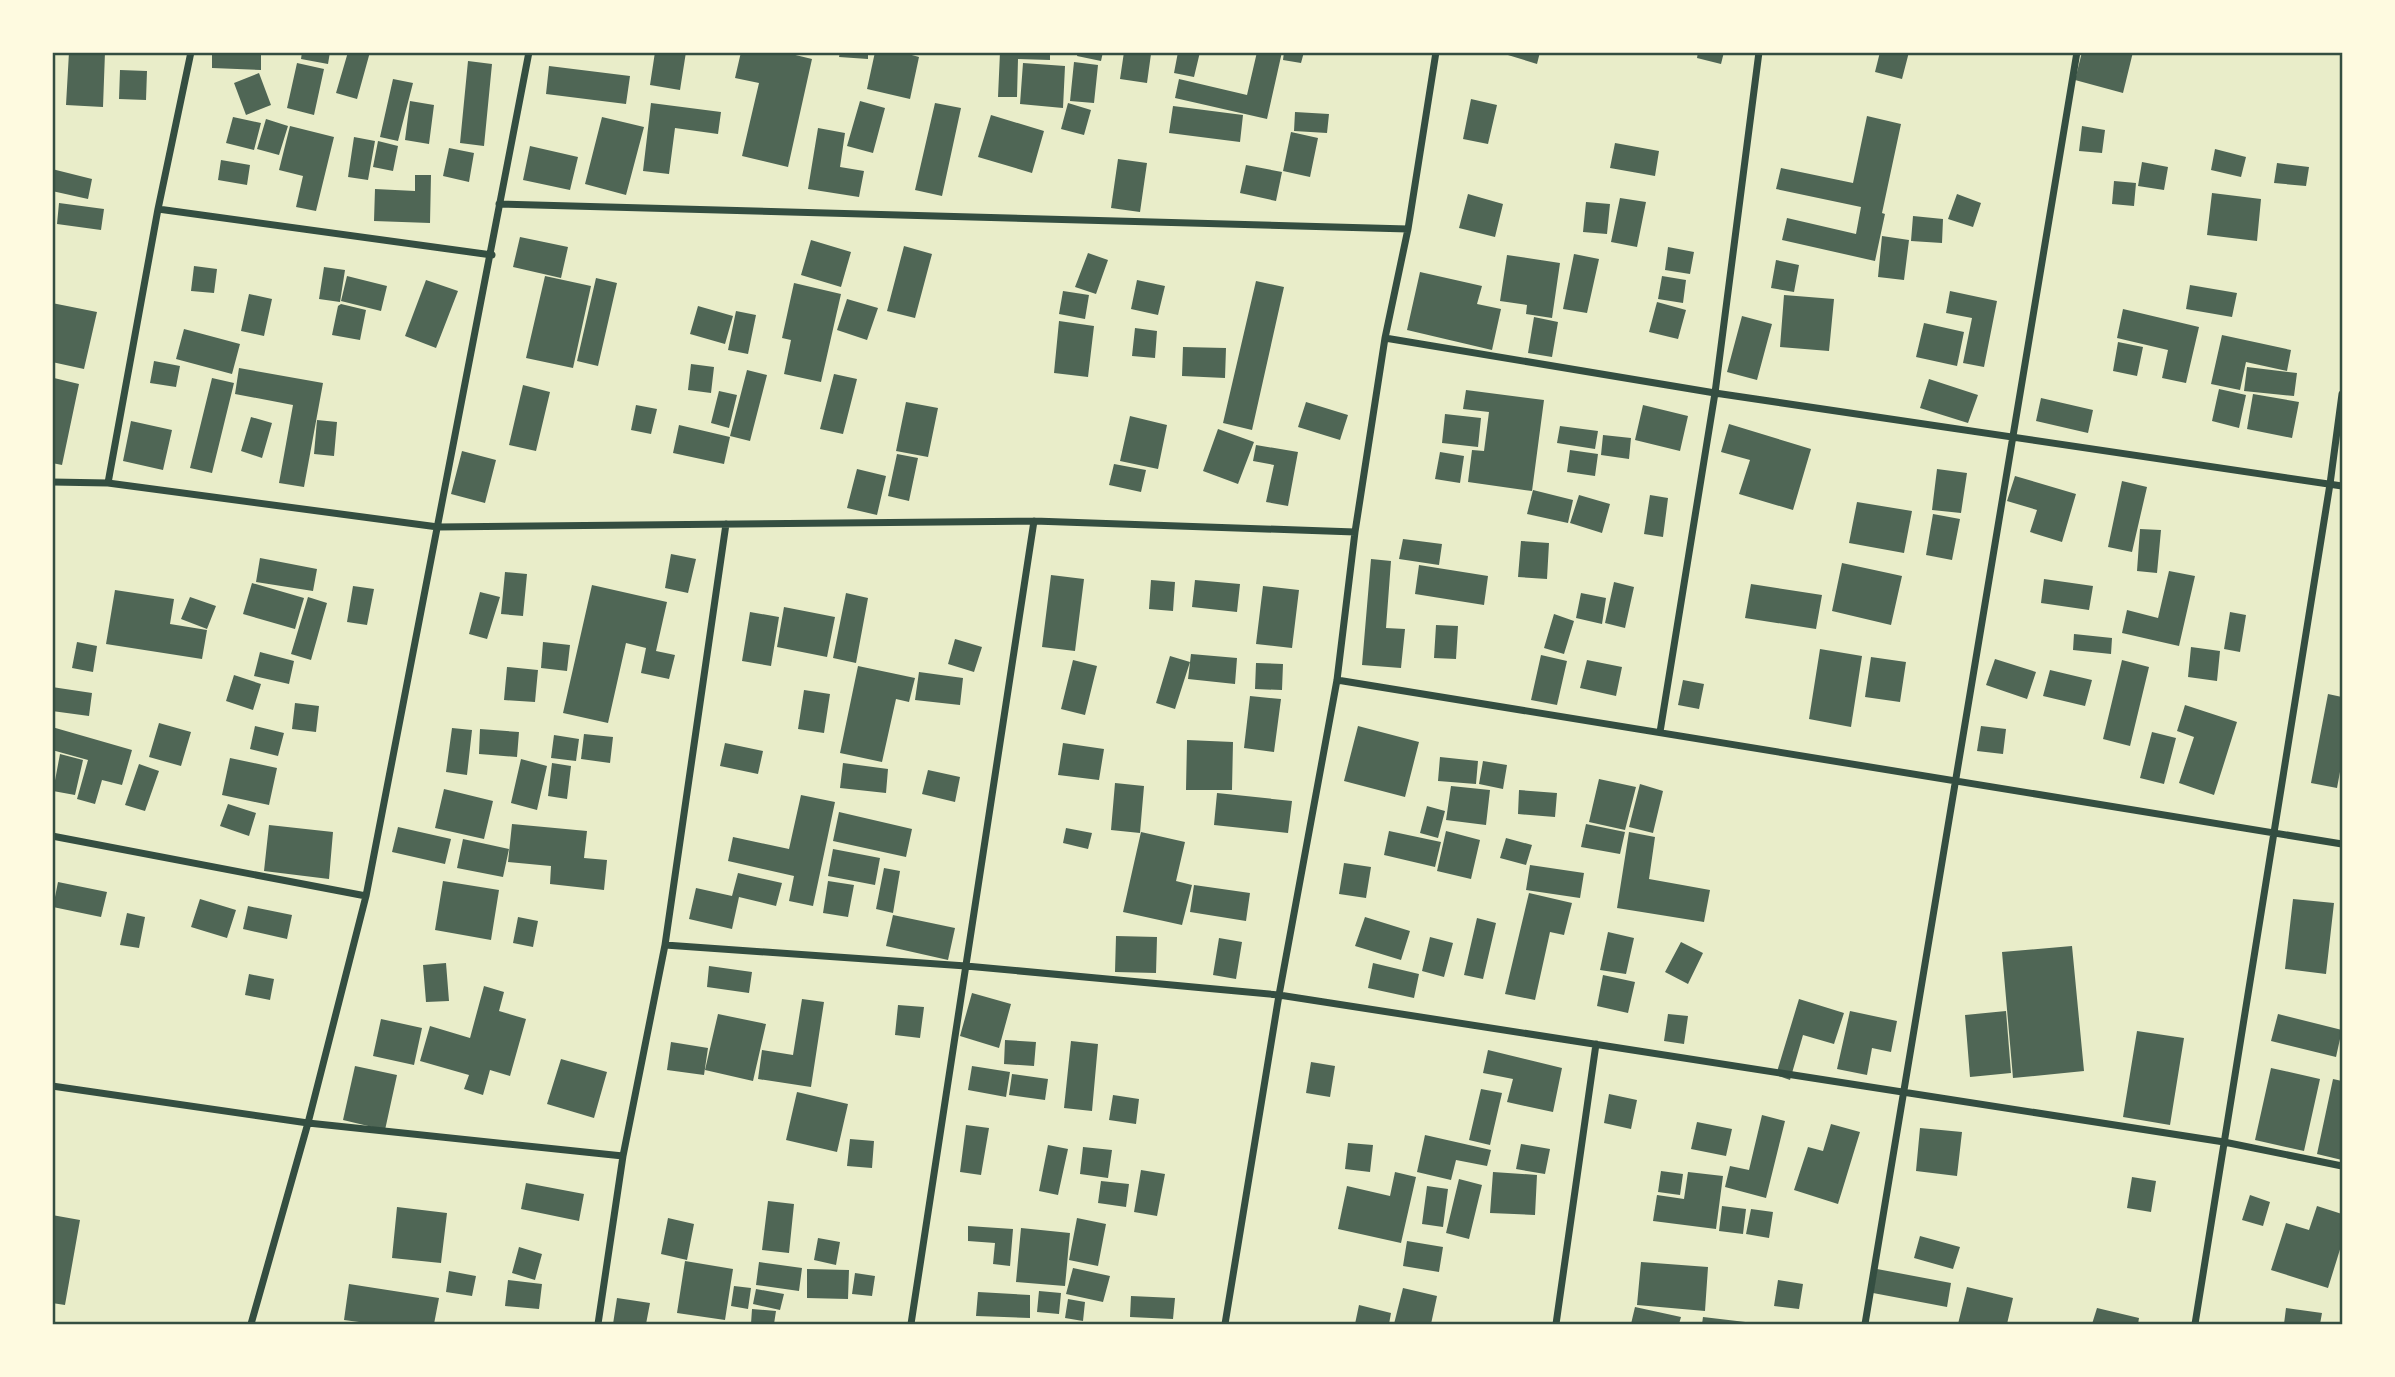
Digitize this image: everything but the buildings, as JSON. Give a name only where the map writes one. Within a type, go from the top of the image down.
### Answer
[{"type":"street","points":[[108,483],[158,209],[191,52]]},
{"type":"street","points":[[251,1325],[308,1123],[366,896],[492,255],[499,204],[529,52]]},
{"type":"street","points":[[1225,1325],[1279,995],[1337,680],[1355,532],[1385,338],[1408,229],[1436,52]]},
{"type":"street","points":[[1660,732],[1716,393],[1759,52]]},
{"type":"street","points":[[1865,1325],[2077,52]]},
{"type":"street","points":[[499,204],[1408,229]]},
{"type":"street","points":[[158,209],[492,255]]},
{"type":"street","points":[[1385,338],[1716,393],[2343,486]]},
{"type":"street","points":[[2195,1325],[2343,394]]},
{"type":"street","points":[[52,482],[108,483],[438,527],[1034,521],[1355,532]]},
{"type":"street","points":[[911,1325],[1034,521]]},
{"type":"street","points":[[598,1325],[624,1156],[665,945],[726,524]]},
{"type":"street","points":[[1337,680],[2343,844]]},
{"type":"street","points":[[52,836],[366,896]]},
{"type":"street","points":[[665,945],[966,966],[1279,995],[2224,1142],[2343,1166]]},
{"type":"street","points":[[1556,1325],[1596,1044]]},
{"type":"street","points":[[52,1086],[308,1123],[624,1156]]}]
